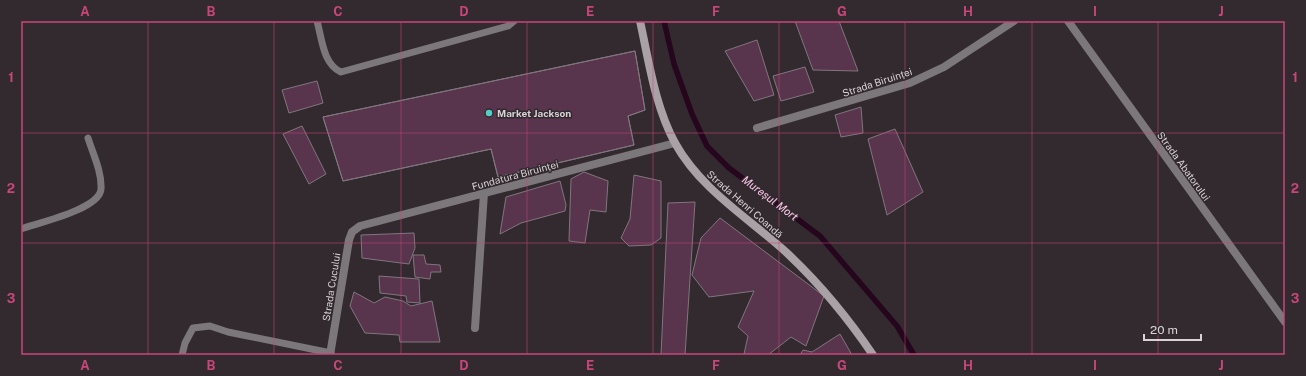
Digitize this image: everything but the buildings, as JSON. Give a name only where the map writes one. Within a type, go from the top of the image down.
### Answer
[{"type":"street","name":"Strada Henri Coandă","points":[[640,21],[652,79],[662,113],[675,143],[701,179],[786,253],[819,284],[854,326],[873,355]]},
{"type":"street","name":"Strada Biruinței","points":[[757,128],[910,83],[944,67],[1014,21]]},
{"type":"street","name":"Strada Abatorului","points":[[1068,21],[1285,322]]},
{"type":"street","name":"Fundatura Biruinței","points":[[360,226],[675,143]]},
{"type":"street","points":[[475,328],[484,193]]},
{"type":"street","name":"Strada Cucului","points":[[330,354],[349,240],[352,232],[360,226]]},
{"type":"lane","points":[[317,21],[328,61],[334,68],[342,72],[508,26],[514,21]]},
{"type":"lane","points":[[21,229],[84,208],[96,201],[101,191],[100,175],[88,138]]},
{"type":"lane","points":[[182,355],[185,343],[193,328],[210,326],[228,332],[330,354]]},
{"type":"waterway","name":"Mureșul Mort","points":[[664,21],[674,64],[692,114],[707,146],[729,168],[820,236],[897,326],[914,355]]},
{"type":"place","name":"Market Jackson","points":[[489,113]]}]
